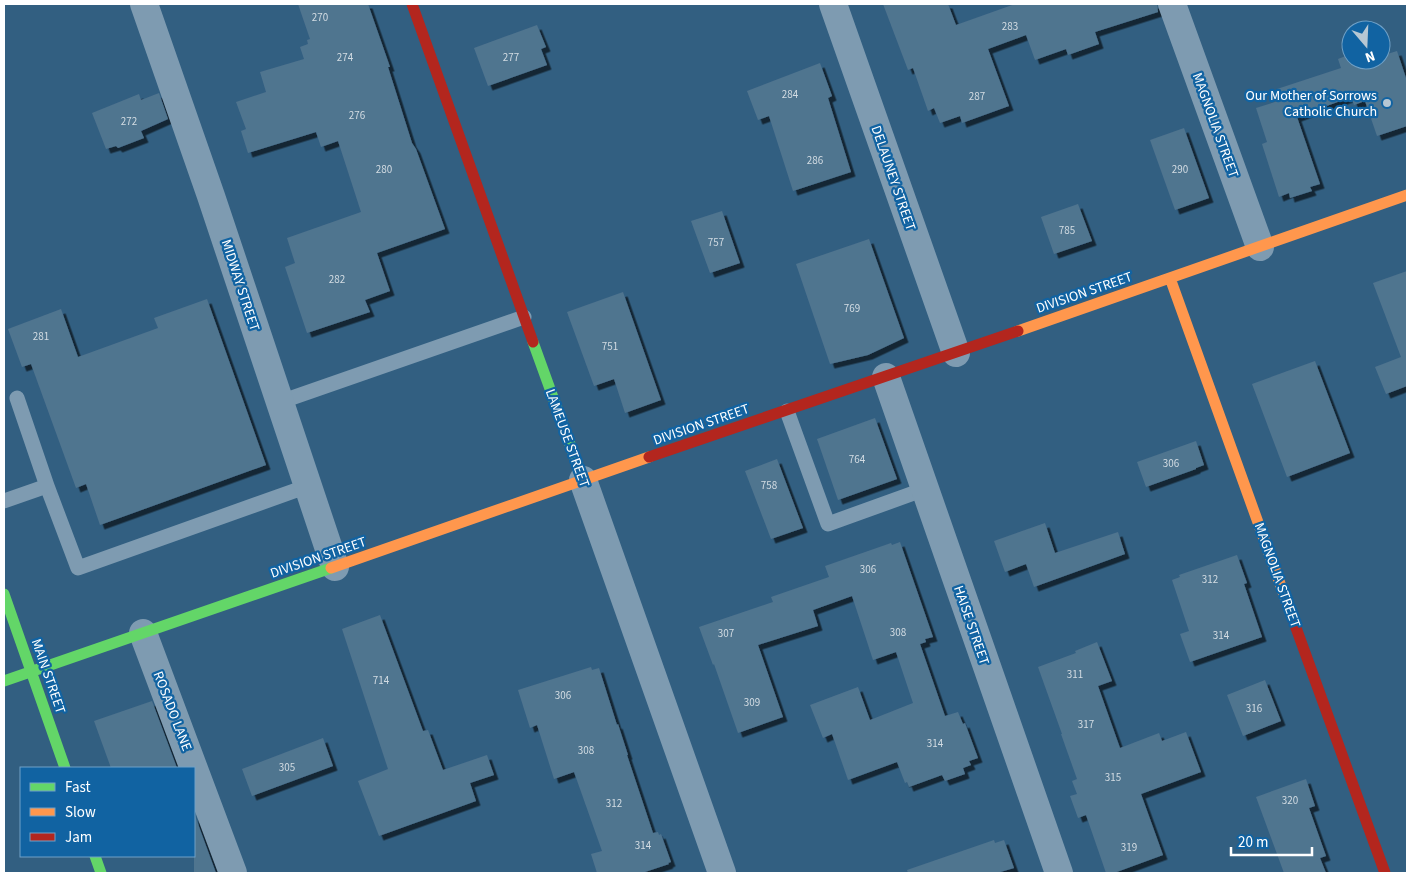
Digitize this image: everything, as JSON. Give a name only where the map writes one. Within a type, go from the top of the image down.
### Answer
[{"type":"main road","name":"LAMEUSE STREET","points":[[412,4],[583,480]]},
{"type":"main road","name":"DIVISION STREET","points":[[4,682],[1407,195]]},
{"type":"main road","name":"MAGNOLIA STREET","points":[[1170,278],[1385,873]]},
{"type":"main road","name":"MAIN STREET","points":[[4,594],[65,767]]},
{"type":"main road","points":[[95,857],[101,873]]},
{"type":"street","name":"MIDWAY STREET","points":[[144,4],[211,196],[335,567]]},
{"type":"street","name":"DELAUNEY STREET","points":[[833,4],[956,352]]},
{"type":"street","name":"MAGNOLIA STREET","points":[[1172,4],[1260,246]]},
{"type":"street","name":"HAISE STREET","points":[[886,377],[1059,873]]},
{"type":"street","name":"LAMEUSE STREET","points":[[583,480],[722,873]]},
{"type":"street","name":"ROSADO LANE","points":[[143,633],[193,767]]},
{"type":"street","name":"ROSADO LANE","points":[[195,772],[233,873]]},
{"type":"lane","points":[[280,402],[524,317]]},
{"type":"lane","points":[[17,398],[78,568],[308,486]]},
{"type":"lane","points":[[787,411],[828,524],[925,489]]},
{"type":"lane","points":[[4,500],[47,486]]},
{"type":"building","points":[[298,4],[368,4],[390,67],[388,67],[412,143],[416,149],[445,229],[377,253],[390,291],[365,300],[370,312],[307,333],[285,267],[295,263],[287,238],[361,212],[338,141],[321,147],[316,132],[248,153],[241,131],[246,129],[236,102],[266,92],[260,72],[304,59],[300,47],[308,44],[307,40],[310,39]]},
{"type":"building","points":[[883,4],[948,4],[956,25],[1015,4],[1157,4],[1158,12],[1095,32],[1099,44],[1068,55],[1066,49],[1035,60],[1026,35],[988,49],[1009,106],[962,123],[960,116],[940,123],[934,108],[928,111],[913,68],[908,70]]},
{"type":"building","points":[[537,25],[546,47],[541,49],[547,65],[488,86],[474,48]]},
{"type":"building","points":[[1397,51],[1407,81],[1407,126],[1377,136],[1365,101],[1354,105],[1351,97],[1297,117],[1320,184],[1310,187],[1312,191],[1290,198],[1289,193],[1279,197],[1262,144],[1267,142],[1256,108],[1281,100],[1277,89],[1341,68],[1341,70],[1391,70],[1391,53]]},
{"type":"building","points":[[820,63],[832,96],[828,98],[851,172],[793,191],[769,116],[758,120],[747,91]]},
{"type":"building","points":[[159,93],[168,119],[141,131],[144,138],[118,148],[116,146],[106,149],[92,113],[139,94],[141,100]]},
{"type":"building","points":[[1184,128],[1209,198],[1175,210],[1150,140]]},
{"type":"building","points":[[1078,204],[1092,241],[1054,254],[1041,217]]},
{"type":"building","points":[[722,211],[740,263],[710,273],[691,221]]},
{"type":"building","points":[[869,239],[904,338],[868,355],[830,364],[796,264]]},
{"type":"building","points":[[1407,271],[1407,386],[1386,394],[1375,367],[1401,357],[1373,283]]},
{"type":"building","points":[[623,292],[661,400],[625,413],[614,379],[594,386],[567,312]]},
{"type":"building","points":[[207,299],[266,465],[100,525],[86,484],[76,488],[31,364],[22,367],[8,329],[61,309],[78,357],[158,328],[154,318]]},
{"type":"building","points":[[1315,361],[1350,453],[1287,477],[1252,384]]},
{"type":"building","points":[[875,418],[897,479],[838,500],[817,439]]},
{"type":"building","points":[[1196,441],[1204,465],[1146,487],[1137,462]]},
{"type":"building","points":[[777,459],[803,528],[771,539],[745,471]]},
{"type":"building","points":[[1045,523],[1055,553],[1118,532],[1125,554],[1034,587],[1026,564],[1005,572],[994,541]]},
{"type":"building","points":[[900,542],[933,637],[925,639],[926,642],[920,644],[945,716],[958,712],[963,724],[965,723],[978,758],[969,761],[971,765],[963,768],[965,774],[945,781],[942,775],[909,787],[907,782],[905,783],[897,762],[848,780],[832,734],[823,738],[810,705],[858,687],[870,720],[913,703],[896,652],[873,660],[852,596],[813,610],[818,626],[758,645],[783,717],[738,733],[699,627],[773,602],[771,597],[829,577],[825,566],[891,543],[892,545]]},
{"type":"building","points":[[1237,555],[1247,583],[1244,584],[1262,637],[1190,662],[1180,634],[1189,631],[1172,580],[1180,577],[1179,575]]},
{"type":"building","points":[[380,615],[423,731],[428,730],[443,770],[487,755],[494,775],[470,783],[476,801],[379,836],[358,781],[388,769],[342,629]]},
{"type":"building","points":[[1097,642],[1112,681],[1098,686],[1120,748],[1159,733],[1162,741],[1186,732],[1201,772],[1141,794],[1163,855],[1114,873],[1106,873],[1086,815],[1078,818],[1070,796],[1077,794],[1072,781],[1077,779],[1038,667],[1076,653],[1075,651]]},
{"type":"building","points":[[591,667],[592,670],[599,668],[653,833],[658,832],[659,835],[661,834],[671,862],[642,873],[597,873],[591,854],[602,851],[574,772],[554,779],[537,725],[530,728],[518,690]]},
{"type":"building","points":[[1265,680],[1281,721],[1243,736],[1227,695]]},
{"type":"building","points":[[152,701],[177,767],[111,767],[94,721]]},
{"type":"building","points":[[323,738],[333,766],[252,796],[242,769]]},
{"type":"building","points":[[1306,779],[1315,806],[1309,808],[1326,856],[1320,858],[1326,873],[1284,873],[1256,797]]},
{"type":"building","points":[[195,816],[216,873],[194,873],[195,857]]},
{"type":"building","points":[[994,840],[995,843],[1004,840],[1014,868],[997,873],[908,873],[907,870]]},
{"type":"traffic: fast","points":[[533,342],[583,480]]},
{"type":"traffic: fast","points":[[4,681],[331,568]]},
{"type":"traffic: fast","points":[[4,594],[65,767]]},
{"type":"traffic: fast","points":[[95,857],[101,873]]},
{"type":"traffic: slow","points":[[1018,331],[1407,195]]},
{"type":"traffic: slow","points":[[1170,278],[1287,603]]},
{"type":"traffic: slow","points":[[331,568],[649,457]]},
{"type":"traffic: jam","points":[[412,4],[533,342]]},
{"type":"traffic: jam","points":[[649,457],[1018,331]]},
{"type":"traffic: jam","points":[[1287,603],[1385,873]]},
{"type":"place","name":"Our Mother of Sorrows Catholic Church","points":[[1387,103]]}]
